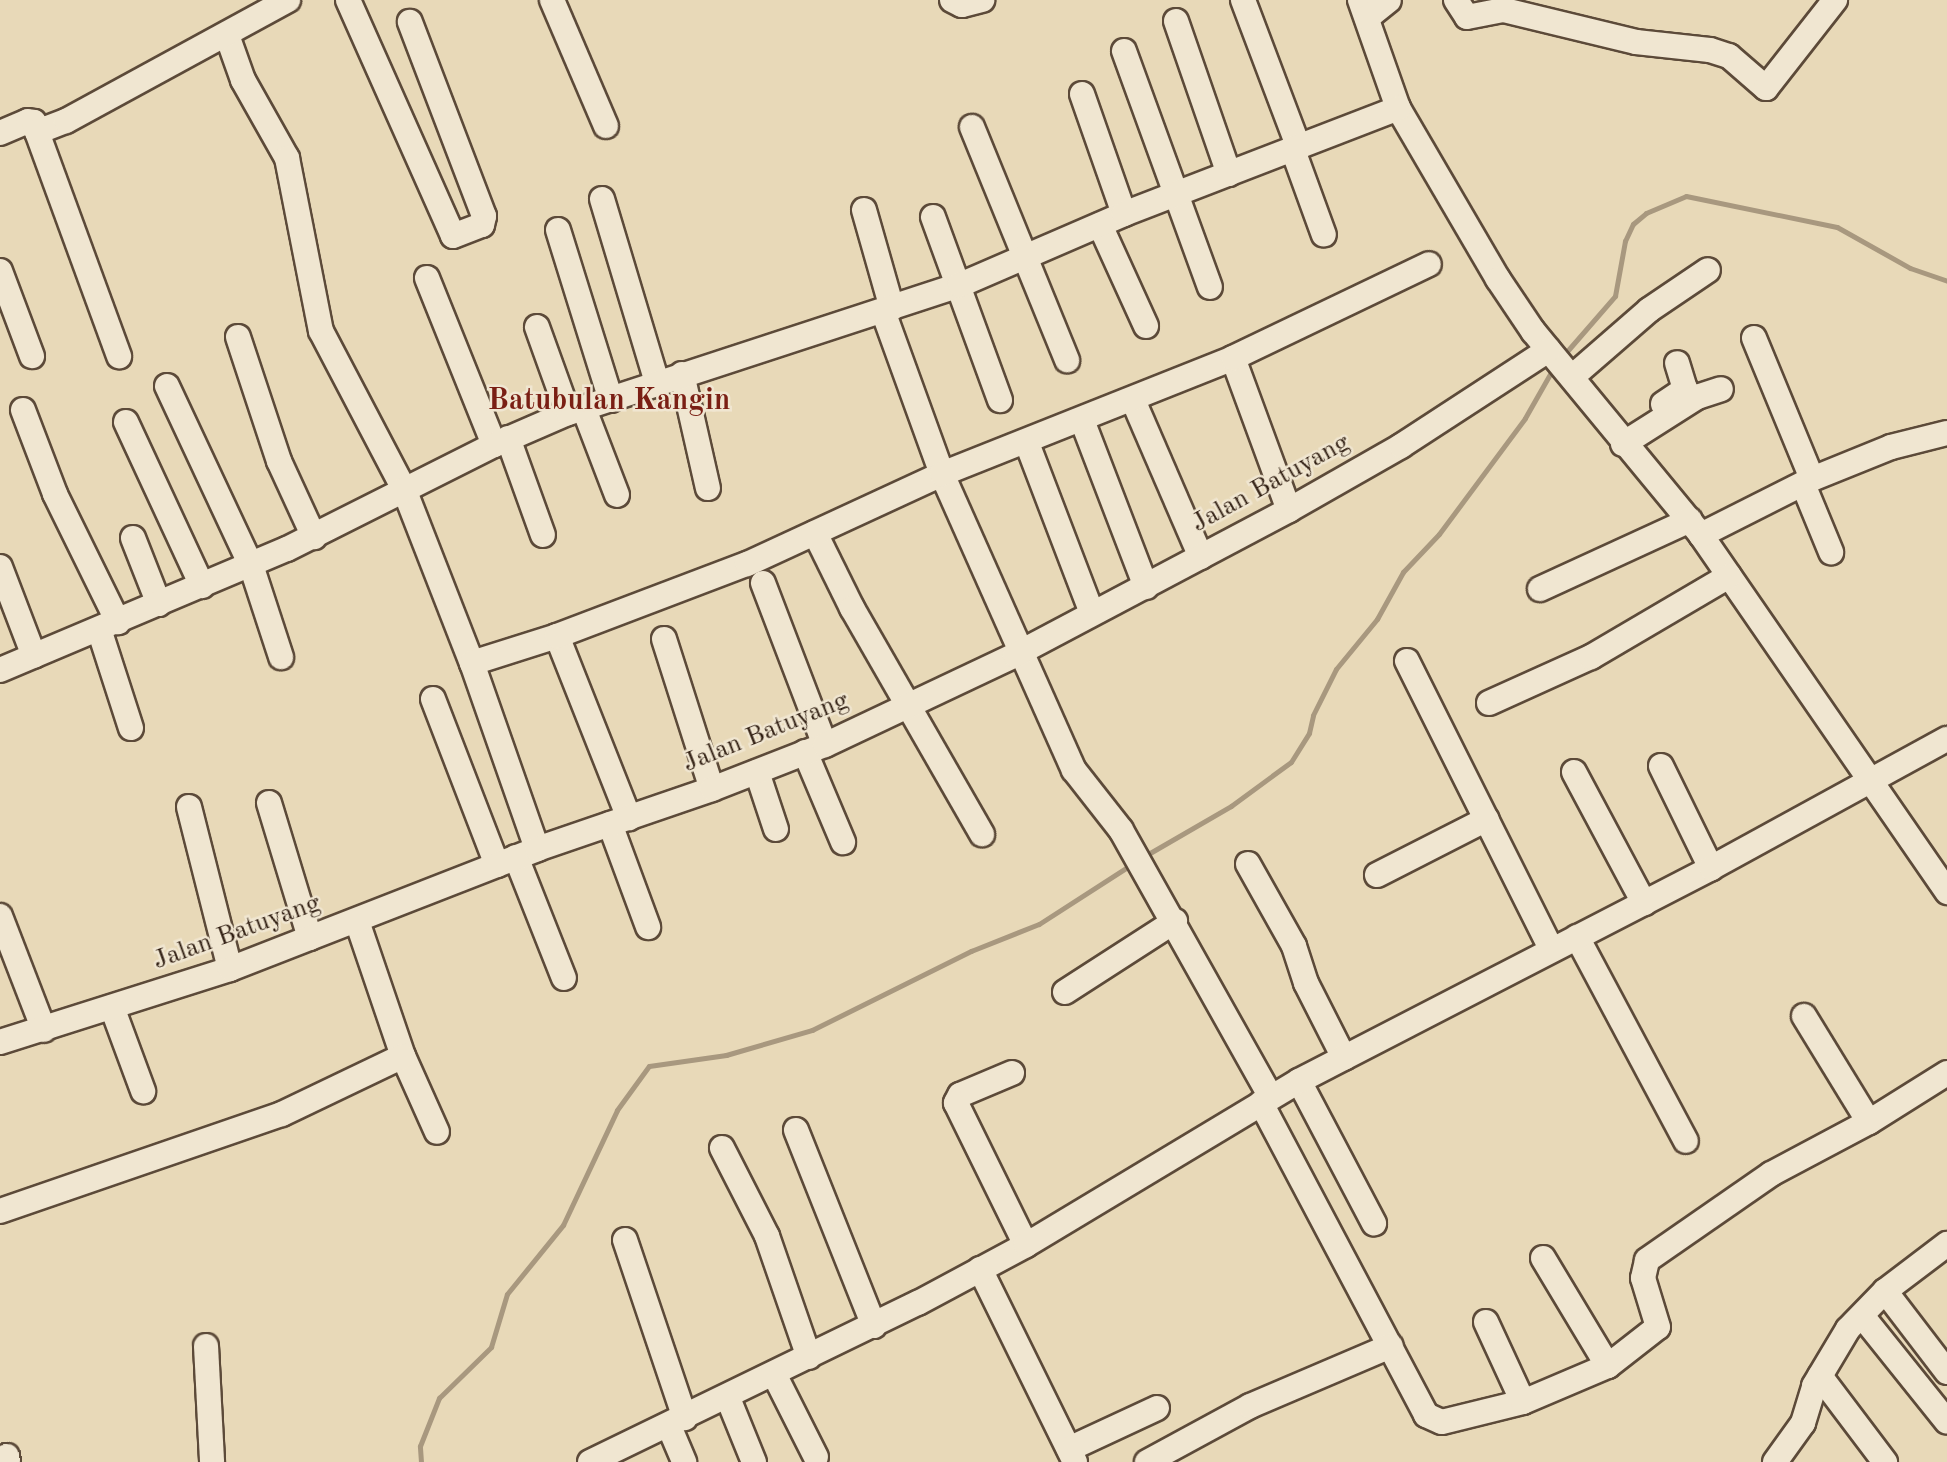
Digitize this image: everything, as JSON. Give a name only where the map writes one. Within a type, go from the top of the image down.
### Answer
[{"type":"street","points":[[37,132],[227,35],[288,0]]},
{"type":"street","points":[[348,0],[453,236],[482,225],[484,219],[410,22]]},
{"type":"street","points":[[552,0],[606,126]]},
{"type":"street","points":[[952,0],[962,5],[982,0]]},
{"type":"street","points":[[1243,0],[1324,234]]},
{"type":"street","points":[[1389,0],[1364,9],[1398,108],[1532,331],[1695,528],[1947,892]]},
{"type":"street","points":[[1456,0],[1467,17],[1504,10],[1636,42],[1719,53],[1758,84],[1770,87],[1835,0]]},
{"type":"street","points":[[1176,21],[1229,174]]},
{"type":"street","points":[[227,35],[243,80],[287,158],[321,331],[404,489],[472,663],[517,857]]},
{"type":"street","points":[[1124,51],[1210,287]]},
{"type":"street","points":[[1082,94],[1125,214]]},
{"type":"street","points":[[0,670],[314,537],[501,441],[657,382],[960,285],[1125,214],[1398,108]]},
{"type":"street","points":[[0,133],[31,120],[120,356]]},
{"type":"street","points":[[972,127],[1067,360]]},
{"type":"street","points":[[602,199],[657,382]]},
{"type":"street","points":[[864,210],[888,309],[942,474],[1074,770],[1130,846],[1175,921],[1426,1415],[1435,1422],[1523,1402],[1608,1366],[1658,1327],[1643,1278],[1647,1261],[1771,1174],[1869,1122],[1947,1073]]},
{"type":"street","points":[[933,217],[1000,400]]},
{"type":"street","points":[[1100,225],[1146,326]]},
{"type":"street","points":[[558,230],[611,400]]},
{"type":"street","points":[[472,663],[557,636],[747,564],[942,474],[1027,443],[1233,358],[1429,264]]},
{"type":"street","name":"Jalan Batuyang","points":[[0,1042],[230,969],[517,857],[712,789],[815,749],[1021,652],[1201,558],[1401,446],[1508,376],[1561,364],[1708,270]]},
{"type":"street","points":[[0,271],[32,356]]},
{"type":"street","points":[[427,278],[543,535]]},
{"type":"street","points":[[537,327],[617,495]]},
{"type":"street","name":"Jalan Batuyang","points":[[1508,376],[1532,331]]},
{"type":"street","points":[[238,337],[279,461],[314,537]]},
{"type":"street","points":[[1754,338],[1831,552]]},
{"type":"street","points":[[1233,358],[1289,510]]},
{"type":"street","points":[[1620,439],[1685,389],[1677,363]]},
{"type":"street","points":[[682,374],[708,488]]},
{"type":"street","points":[[167,386],[251,565],[281,657]]},
{"type":"street","points":[[1620,439],[1697,397],[1721,389]]},
{"type":"street","points":[[1133,400],[1201,558]]},
{"type":"street","points":[[23,410],[109,626],[131,728]]},
{"type":"street","points":[[1082,420],[1146,587]]},
{"type":"street","points":[[125,422],[201,586]]},
{"type":"street","points":[[1540,589],[1891,447],[1947,433]]},
{"type":"street","points":[[1027,443],[1092,613]]},
{"type":"street","points":[[815,533],[907,706],[982,834]]},
{"type":"street","points":[[133,538],[159,604]]},
{"type":"street","points":[[0,567],[34,656]]},
{"type":"street","points":[[1489,703],[1591,657],[1729,576]]},
{"type":"street","points":[[763,583],[843,842]]},
{"type":"street","points":[[557,636],[619,821],[649,927]]},
{"type":"street","points":[[664,639],[712,789]]},
{"type":"street","points":[[1407,661],[1441,736],[1487,819],[1552,950]]},
{"type":"street","points":[[433,699],[517,857],[564,978]]},
{"type":"street","points":[[590,1462],[874,1326],[1026,1245],[1299,1081],[1711,868],[1947,739]]},
{"type":"street","points":[[1661,766],[1711,868]]},
{"type":"street","points":[[757,772],[776,829]]},
{"type":"street","points":[[1574,772],[1644,903]]},
{"type":"street","points":[[269,803],[310,939]]},
{"type":"street","points":[[189,807],[230,969]]},
{"type":"street","points":[[1377,875],[1487,819]]},
{"type":"street","points":[[1248,864],[1294,946],[1306,983],[1344,1058]]},
{"type":"street","points":[[0,916],[44,1030]]},
{"type":"street","points":[[357,921],[403,1056],[437,1132]]},
{"type":"street","points":[[1065,992],[1175,921]]},
{"type":"street","points":[[1577,937],[1686,1141]]},
{"type":"street","points":[[112,1007],[143,1091]]},
{"type":"street","points":[[1804,1016],[1869,1122]]},
{"type":"street","points":[[0,1211],[282,1114],[403,1056]]},
{"type":"street","points":[[1012,1073],[960,1094],[956,1103],[1026,1245]]},
{"type":"street","points":[[1299,1081],[1374,1223]]},
{"type":"street","points":[[796,1130],[874,1326]]},
{"type":"street","points":[[722,1147],[740,1190],[767,1236],[809,1357]]},
{"type":"street","points":[[625,1240],[677,1422],[684,1462]]},
{"type":"street","points":[[1788,1457],[1820,1376],[1841,1338],[1885,1291],[1947,1244]]},
{"type":"street","points":[[1543,1258],[1608,1366]]},
{"type":"street","points":[[980,1269],[1072,1456],[1157,1408]]},
{"type":"street","points":[[1885,1291],[1947,1372]]},
{"type":"street","points":[[1863,1317],[1947,1422]]},
{"type":"street","points":[[1486,1322],[1523,1402]]},
{"type":"street","points":[[206,1346],[212,1462]]},
{"type":"street","points":[[1147,1462],[1250,1406],[1391,1346]]},
{"type":"street","points":[[774,1374],[816,1457]]},
{"type":"street","points":[[1820,1376],[1885,1462]]},
{"type":"street","points":[[728,1398],[754,1462]]},
{"type":"waterway","points":[[1562,357],[1615,296],[1625,241],[1633,224],[1646,213],[1686,196],[1837,227],[1910,268],[1947,281]]},
{"type":"waterway","points":[[1143,857],[1231,806],[1291,762],[1309,733],[1313,715],[1336,669],[1377,619],[1403,572],[1439,534],[1525,418],[1554,367]]},
{"type":"waterway","points":[[421,1462],[420,1446],[439,1398],[491,1347],[507,1294],[563,1225],[617,1110],[649,1066],[726,1055],[812,1030],[971,951],[1039,924],[1132,864]]},
{"type":"district","name":"Batubulan Kangin","points":[[609,401]]}]
